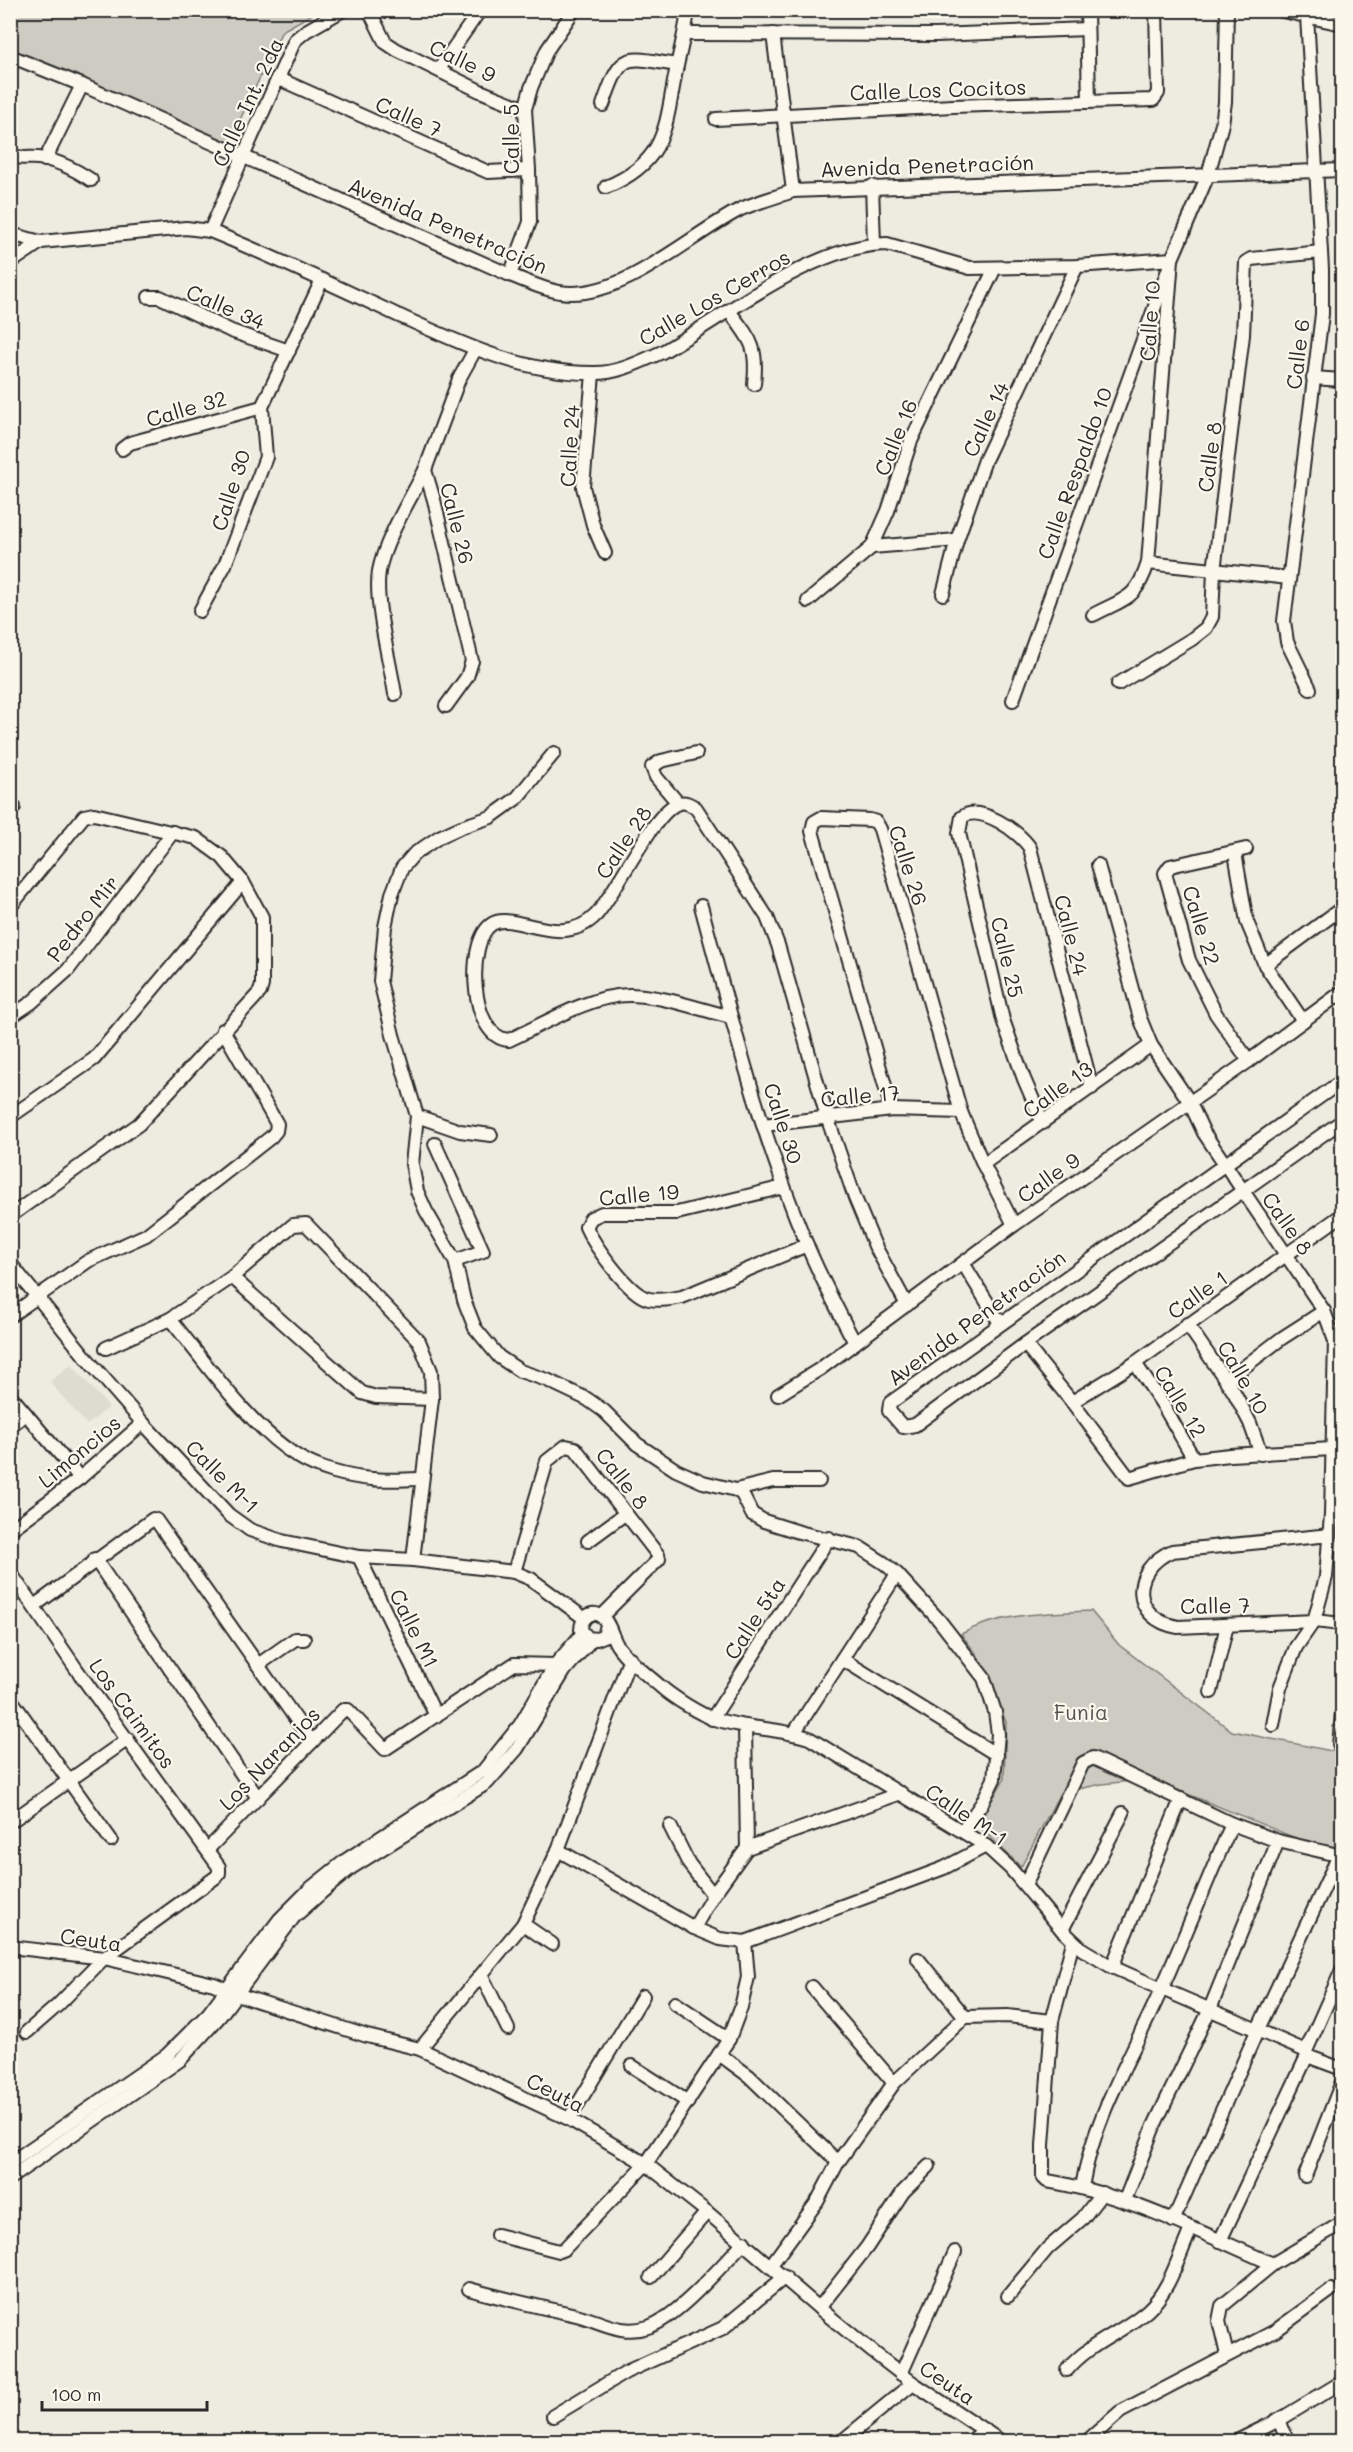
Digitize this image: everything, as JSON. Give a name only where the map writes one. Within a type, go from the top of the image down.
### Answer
[{"type":"street","name":"Calle Int. 2da","points":[[210,231],[296,40],[343,10]]},
{"type":"street","name":"Calle 9","points":[[369,10],[386,42],[397,50],[480,91],[525,109]]},
{"type":"street","points":[[439,69],[480,10]]},
{"type":"street","name":"Calle 5","points":[[510,275],[530,222],[525,109],[547,50],[574,10]]},
{"type":"street","points":[[606,187],[628,178],[654,154],[668,121],[688,10]]},
{"type":"street","points":[[1087,10],[1089,102]]},
{"type":"street","name":"Calle Los Cocitos","points":[[716,118],[953,106],[1153,100],[1158,93],[1156,10]]},
{"type":"street","name":"Calle 10","points":[[1093,615],[1133,594],[1142,583],[1148,563],[1172,259],[1208,175],[1225,102],[1227,10]]},
{"type":"street","points":[[1278,10],[1342,24]]},
{"type":"street","name":"Calle 6","points":[[1307,16],[1314,171],[1321,252],[1322,314],[1284,621],[1287,642],[1310,689]]},
{"type":"street","points":[[685,34],[936,35],[1087,29]]},
{"type":"street","points":[[773,34],[793,191]]},
{"type":"street","name":"Avenida Penetración","points":[[10,56],[82,85],[510,275],[570,294],[602,288],[638,273],[743,209],[793,191],[872,186],[1342,170]]},
{"type":"street","points":[[603,105],[612,79],[620,65],[632,58],[677,65]]},
{"type":"street","name":"Calle 7","points":[[277,78],[488,172],[529,170]]},
{"type":"street","points":[[45,160],[82,85]]},
{"type":"street","points":[[10,154],[19,159],[45,160],[77,171],[91,180]]},
{"type":"street","points":[[872,186],[874,244]]},
{"type":"street","name":"Calle Los Cerros","points":[[10,234],[41,242],[186,228],[210,231],[475,350],[541,369],[593,374],[608,372],[645,360],[700,331],[729,311],[810,264],[844,250],[874,244],[887,244],[909,249],[970,268],[1077,266],[1172,259]]},
{"type":"street","points":[[10,263],[41,242]]},
{"type":"street","name":"Calle 8","points":[[1118,684],[1206,628],[1212,617],[1214,571],[1244,335],[1245,267],[1251,259],[1321,252]]},
{"type":"street","name":"Calle Respaldo 10","points":[[1012,700],[1172,259]]},
{"type":"street","name":"Calle 14","points":[[943,594],[957,540],[985,460],[1077,266]]},
{"type":"street","name":"Calle 16","points":[[808,601],[872,547],[888,511],[910,441],[995,268]]},
{"type":"street","points":[[262,407],[322,280]]},
{"type":"street","name":"Calle 34","points":[[149,297],[160,297],[231,331],[290,351]]},
{"type":"street","points":[[729,311],[749,337],[756,360],[754,384]]},
{"type":"street","name":"Calle 26","points":[[446,706],[467,677],[472,661],[434,500],[424,470],[459,379],[475,350]]},
{"type":"street","name":"Calle 24","points":[[593,374],[583,487],[593,525],[605,553]]},
{"type":"street","points":[[1313,378],[1342,380]]},
{"type":"street","name":"Calle 32","points":[[122,449],[130,443],[262,407]]},
{"type":"street","name":"Calle 30","points":[[200,611],[225,565],[266,458],[262,407]]},
{"type":"street","points":[[395,694],[378,599],[379,571],[391,537],[424,470]]},
{"type":"street","points":[[872,547],[957,540]]},
{"type":"street","points":[[1148,563],[1289,578]]},
{"type":"street","points":[[554,753],[518,798],[491,817],[439,837],[414,854],[402,868],[392,894],[385,927],[381,981],[393,1035],[417,1116],[412,1164],[417,1191],[455,1261],[464,1300],[475,1328],[499,1357],[520,1371],[547,1380],[587,1399],[604,1411],[637,1444],[676,1470],[703,1482],[736,1490],[742,1494],[752,1514],[764,1521],[859,1547],[897,1574],[939,1620],[984,1678],[995,1712],[998,1734],[994,1779],[982,1803],[963,1830]]},
{"type":"street","points":[[678,803],[656,777],[652,767],[661,761],[696,753]]},
{"type":"street","name":"Calle 28","points":[[731,1017],[652,998],[629,995],[604,998],[510,1040],[501,1039],[494,1035],[485,1022],[476,998],[474,978],[481,938],[492,923],[501,921],[548,930],[562,930],[592,919],[604,906],[636,852],[667,812],[678,803],[687,802],[696,808],[767,917],[778,945],[827,1117],[874,1246],[907,1305]]},
{"type":"street","name":"Calle 25","points":[[984,814],[968,813],[962,817],[959,833],[1003,1020],[1024,1079],[1044,1123]]},
{"type":"street","points":[[10,907],[84,816],[93,814],[196,838],[222,857],[243,882],[262,917],[262,985],[260,992],[223,1030],[140,1124],[10,1216]]},
{"type":"street","name":"Calle 24","points":[[984,814],[1023,837],[1030,848],[1092,1088]]},
{"type":"street","name":"Calle 26","points":[[892,1110],[812,831],[814,822],[821,818],[870,820],[876,822],[880,829],[961,1112],[983,1164],[1014,1225]]},
{"type":"street","name":"Pedro Mir","points":[[10,1017],[31,1003],[68,970],[173,832]]},
{"type":"street","name":"Calle 22","points":[[1249,1061],[1216,1014],[1189,960],[1165,873],[1170,866],[1241,851],[1247,922],[1265,965]]},
{"type":"street","name":"Calle 8","points":[[1098,865],[1140,1018],[1151,1045],[1189,1101],[1204,1133],[1242,1192],[1324,1311],[1335,1341],[1330,1535],[1326,1577],[1314,1621],[1296,1647],[1280,1688],[1273,1725]]},
{"type":"street","points":[[10,1117],[94,1059],[243,882]]},
{"type":"street","name":"Calle 30","points":[[701,906],[731,1017],[784,1187],[807,1245],[855,1344]]},
{"type":"street","points":[[1303,1021],[1265,965],[1342,908]]},
{"type":"street","name":"Calle 9","points":[[778,1395],[855,1344],[1014,1225],[1249,1061],[1342,992]]},
{"type":"street","points":[[10,1316],[88,1261],[146,1235],[276,1131],[277,1124],[223,1030]]},
{"type":"street","name":"Calle 13","points":[[983,1164],[1044,1123],[1151,1045]]},
{"type":"street","name":"Avenida Penetración","points":[[1342,1081],[890,1403],[889,1411],[903,1427],[915,1425],[1025,1344],[1342,1120]]},
{"type":"street","name":"Calle 17","points":[[763,1125],[892,1110],[961,1112]]},
{"type":"street","points":[[417,1116],[460,1131],[491,1135]]},
{"type":"street","points":[[435,1144],[483,1251],[455,1261]]},
{"type":"street","name":"Calle 19","points":[[784,1187],[677,1213],[602,1213],[591,1218],[586,1227],[592,1242],[629,1286],[647,1299],[667,1300],[682,1297],[807,1245]]},
{"type":"street","name":"Calle 1","points":[[1072,1402],[1135,1363],[1342,1215]]},
{"type":"street","points":[[106,1348],[170,1319],[232,1278],[293,1225],[306,1224],[419,1341],[431,1371],[432,1399],[413,1560]]},
{"type":"street","name":"Calle M-1","points":[[10,1263],[87,1360],[143,1423],[229,1515],[250,1530],[282,1541],[359,1557],[413,1560],[514,1572],[531,1579],[584,1618]]},
{"type":"street","points":[[963,1263],[1000,1323]]},
{"type":"street","points":[[232,1278],[362,1393],[376,1397],[432,1399]]},
{"type":"street","points":[[1227,1380],[1282,1338],[1324,1311]]},
{"type":"street","points":[[170,1319],[245,1410],[271,1437],[299,1458],[336,1472],[372,1479],[422,1479]]},
{"type":"street","name":"Calle 10","points":[[1187,1324],[1227,1380],[1250,1423],[1261,1454]]},
{"type":"street","points":[[1025,1344],[1129,1478],[1194,1460],[1332,1449]]},
{"type":"street","name":"Calle 12","points":[[1135,1363],[1164,1405],[1194,1460]]},
{"type":"street","points":[[10,1395],[80,1478]]},
{"type":"street","points":[[10,1426],[26,1414]]},
{"type":"street","name":"Limoncios","points":[[10,1530],[80,1478],[143,1423]]},
{"type":"street","name":"Calle 8","points":[[514,1572],[547,1461],[566,1446],[575,1448],[659,1559],[604,1621]]},
{"type":"street","points":[[736,1490],[773,1481],[819,1481]]},
{"type":"street","points":[[588,1541],[626,1513]]},
{"type":"street","points":[[34,1606],[149,1520],[156,1520],[312,1742]]},
{"type":"street","name":"Calle 7","points":[[1330,1535],[1179,1549],[1153,1563],[1142,1581],[1141,1593],[1143,1604],[1151,1616],[1167,1625],[1178,1627],[1314,1621],[1342,1624]]},
{"type":"street","name":"Calle 5ta","points":[[712,1719],[829,1538]]},
{"type":"street","name":"Calle M1","points":[[359,1557],[436,1716]]},
{"type":"street","points":[[95,1559],[258,1798]]},
{"type":"street","name":"Los Caimitos","points":[[10,1572],[219,1867],[216,1877],[104,1958]]},
{"type":"street","points":[[794,1733],[897,1574]]},
{"type":"street","points":[[10,2178],[180,2060],[208,2030],[279,1920],[311,1888],[346,1860],[483,1771],[520,1725],[555,1665],[589,1638],[603,1636],[604,1621],[592,1614],[584,1618],[581,1627],[589,1638],[618,1646]]},
{"type":"street","name":"Calle M-1","points":[[604,1621],[618,1646],[662,1688],[712,1719],[794,1733],[809,1738],[987,1846],[1025,1885],[1073,1942],[1112,1967],[1258,2029],[1342,2069]]},
{"type":"street","points":[[1210,1692],[1227,1625]]},
{"type":"street","points":[[10,2163],[167,2055],[231,1992],[294,1917],[351,1868],[487,1783],[517,1749],[565,1670],[589,1638]]},
{"type":"street","points":[[258,1665],[295,1639],[304,1639]]},
{"type":"street","points":[[420,2049],[523,1924],[558,1850],[630,1658]]},
{"type":"street","points":[[842,1659],[997,1755]]},
{"type":"street","points":[[436,1716],[514,1664],[555,1665]]},
{"type":"street","points":[[10,1698],[15,1716],[68,1780],[111,1840]]},
{"type":"street","name":"Los Naranjos","points":[[208,1849],[345,1709],[385,1749],[436,1716]]},
{"type":"street","points":[[1339,1745],[1342,1713]]},
{"type":"street","points":[[745,1726],[747,1848]]},
{"type":"street","points":[[10,1822],[128,1739]]},
{"type":"street","points":[[1025,1885],[1086,1759],[1097,1759],[1232,1824],[1278,1841],[1341,1855],[1258,2029],[1173,2221]]},
{"type":"street","points":[[694,1928],[713,1895],[747,1848],[901,1793]]},
{"type":"street","points":[[1112,1967],[1181,1799]]},
{"type":"street","points":[[1062,1930],[1124,1812]]},
{"type":"street","points":[[1082,2187],[1086,2160],[1096,2128],[1162,1989],[1232,1824]]},
{"type":"street","points":[[670,1826],[688,1864],[713,1895]]},
{"type":"street","points":[[1125,2200],[1154,2126],[1210,2008],[1278,1841]]},
{"type":"street","points":[[558,1850],[694,1928],[720,1939],[746,1942],[944,1868],[987,1846]]},
{"type":"street","points":[[523,1924],[552,1944]]},
{"type":"street","points":[[496,2235],[559,2251],[564,2249],[646,2164],[729,2039],[741,2007],[748,1977],[746,1942]]},
{"type":"street","points":[[1073,1942],[1052,2020],[1042,2174],[1047,2181],[1082,2187],[1125,2200],[1273,2264]]},
{"type":"street","name":"Ceuta","points":[[10,1947],[104,1958],[214,1984],[231,1992],[367,2036],[420,2049],[569,2120],[646,2164],[744,2242],[819,2308],[901,2374],[1002,2442]]},
{"type":"street","points":[[27,2032],[58,2006],[104,1958]]},
{"type":"street","points":[[918,1959],[965,2017]]},
{"type":"street","points":[[1220,2241],[1342,1970]]},
{"type":"street","points":[[482,1976],[508,2029]]},
{"type":"street","points":[[812,1987],[894,2084]]},
{"type":"street","points":[[569,2120],[644,1996]]},
{"type":"street","points":[[675,2003],[729,2039]]},
{"type":"street","points":[[771,2265],[817,2202],[838,2162],[894,2084],[965,2017],[1007,2016],[1052,2020]]},
{"type":"street","points":[[719,2054],[748,2076],[838,2162]]},
{"type":"street","points":[[632,2066],[688,2102]]},
{"type":"street","points":[[1305,2176],[1342,2082]]},
{"type":"street","points":[[819,2308],[867,2247],[903,2192],[929,2166]]},
{"type":"street","points":[[1008,2296],[1048,2248],[1083,2218],[1102,2193]]},
{"type":"street","points":[[651,2277],[707,2212]]},
{"type":"street","points":[[1227,2355],[1219,2321],[1222,2306],[1273,2264],[1342,2223]]},
{"type":"street","points":[[1067,2370],[1087,2349],[1147,2312],[1157,2301],[1191,2229]]},
{"type":"street","points":[[469,2289],[538,2308],[580,2316],[622,2330],[636,2330],[648,2327],[673,2312],[744,2242]]},
{"type":"street","points":[[901,2374],[955,2252]]},
{"type":"street","points":[[554,2416],[626,2372],[723,2328],[784,2277]]},
{"type":"street","points":[[1086,2442],[1120,2412],[1275,2331],[1331,2290]]},
{"type":"street","points":[[1235,2442],[1279,2420],[1342,2382]]},
{"type":"street","points":[[842,2442],[913,2383]]},
{"type":"street","points":[[1279,2420],[1288,2442]]},
{"type":"street","points":[[970,2442],[985,2430]]},
{"type":"shaded area","points":[[71,1364],[109,1407],[87,1425],[50,1382]]},
{"type":"green space","points":[[11,11],[318,11],[282,31],[228,145],[11,49]]},
{"type":"green space","name":"Funia","points":[[1091,1611],[1119,1645],[1232,1731],[1342,1753],[1342,1857],[1151,1779],[1102,1784],[1060,1793],[1021,1867],[978,1825],[1004,1779],[1006,1722],[978,1656],[961,1634],[1007,1618]]}]
